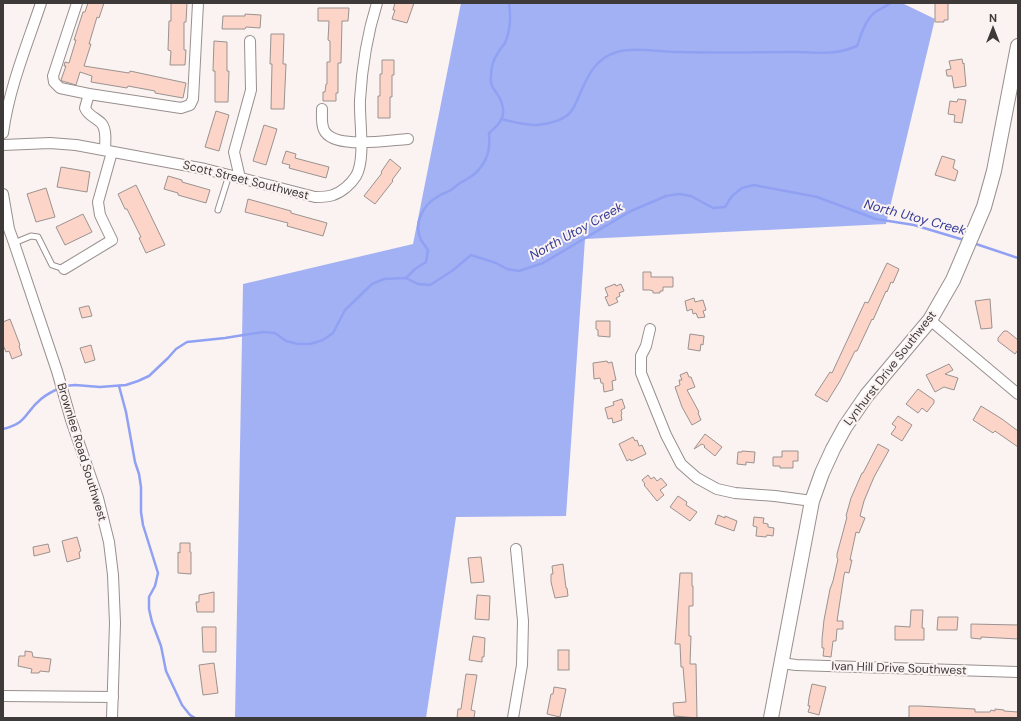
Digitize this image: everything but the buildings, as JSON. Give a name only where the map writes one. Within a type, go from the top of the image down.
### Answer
[{"type":"street","points":[[3,133],[12,90],[41,3]]},
{"type":"street","points":[[77,3],[53,76],[54,82],[60,88],[88,94],[181,108],[190,106],[193,99],[198,3]]},
{"type":"street","name":"Scott Street Southwest","points":[[3,145],[50,143],[76,145],[205,169],[314,197],[333,195],[348,186],[357,175],[361,163],[360,102],[362,65],[370,25],[377,3]]},
{"type":"street","points":[[240,178],[234,152],[251,90],[250,41]]},
{"type":"street","name":"Lynhurst Drive Southwest","points":[[771,718],[812,501],[825,467],[845,427],[867,395],[930,320],[953,280],[984,207],[994,171],[1013,99],[1018,46]]},
{"type":"street","points":[[64,269],[112,240],[100,215],[98,202],[108,151],[102,125],[90,116],[85,108],[88,94]]},
{"type":"street","points":[[322,109],[322,123],[324,131],[333,139],[344,142],[408,139]]},
{"type":"street","name":"Brownlee Road Southwest","points":[[3,194],[9,229],[98,498],[109,542],[116,623],[112,718]]},
{"type":"street","points":[[930,320],[1018,394]]},
{"type":"street","points":[[650,329],[646,346],[641,356],[641,373],[666,435],[681,464],[697,478],[717,489],[735,493],[812,501]]},
{"type":"street","points":[[513,718],[522,665],[523,621],[516,549]]},
{"type":"street","name":"Ivan Hill Drive Southwest","points":[[781,663],[796,665],[1018,672]]},
{"type":"street","points":[[3,696],[113,697]]},
{"type":"lane","points":[[218,210],[229,175]]},
{"type":"lane","points":[[14,243],[31,236],[38,237],[52,265],[64,269]]},
{"type":"shaded area","points":[[461,3],[902,3],[935,19],[886,224],[585,239],[566,516],[456,517],[426,718],[235,718],[243,284],[413,244]]},
{"type":"waterway","points":[[406,278],[415,269],[426,262],[428,250],[421,240],[418,228],[419,221],[424,210],[432,200],[451,190],[478,171],[487,156],[489,147],[489,133],[499,123],[503,115],[503,106],[500,98],[491,84],[491,73],[495,58],[505,43],[508,33],[510,18],[509,3]]},
{"type":"waterway","points":[[501,119],[537,125],[547,124],[561,119],[573,108],[585,82],[597,64],[609,55],[617,52],[640,50],[672,52],[826,53],[848,49],[857,46],[864,28],[871,16],[890,3]]},
{"type":"waterway","name":"North Utoy Creek","points":[[65,386],[75,385],[100,387],[126,385],[138,381],[149,376],[176,349],[187,342],[263,332],[275,333],[286,341],[298,344],[310,344],[323,340],[333,333],[345,310],[372,284],[384,279],[406,278],[418,284],[430,285],[452,271],[471,255],[496,263],[507,269],[519,271],[543,263],[631,211],[666,196],[679,194],[691,196],[713,208],[725,207],[732,196],[742,188],[754,185],[817,197],[876,219],[914,225],[964,240]]},
{"type":"waterway","name":"North Utoy Creek","points":[[973,243],[1018,258]]},
{"type":"waterway","points":[[119,386],[126,412],[135,462],[139,474],[143,525],[158,573],[155,586],[149,597],[149,609],[161,646],[166,671],[182,705],[190,715],[195,718]]},
{"type":"waterway","name":"North Utoy Creek","points":[[3,429],[11,427],[22,421],[41,399],[60,388]]}]
